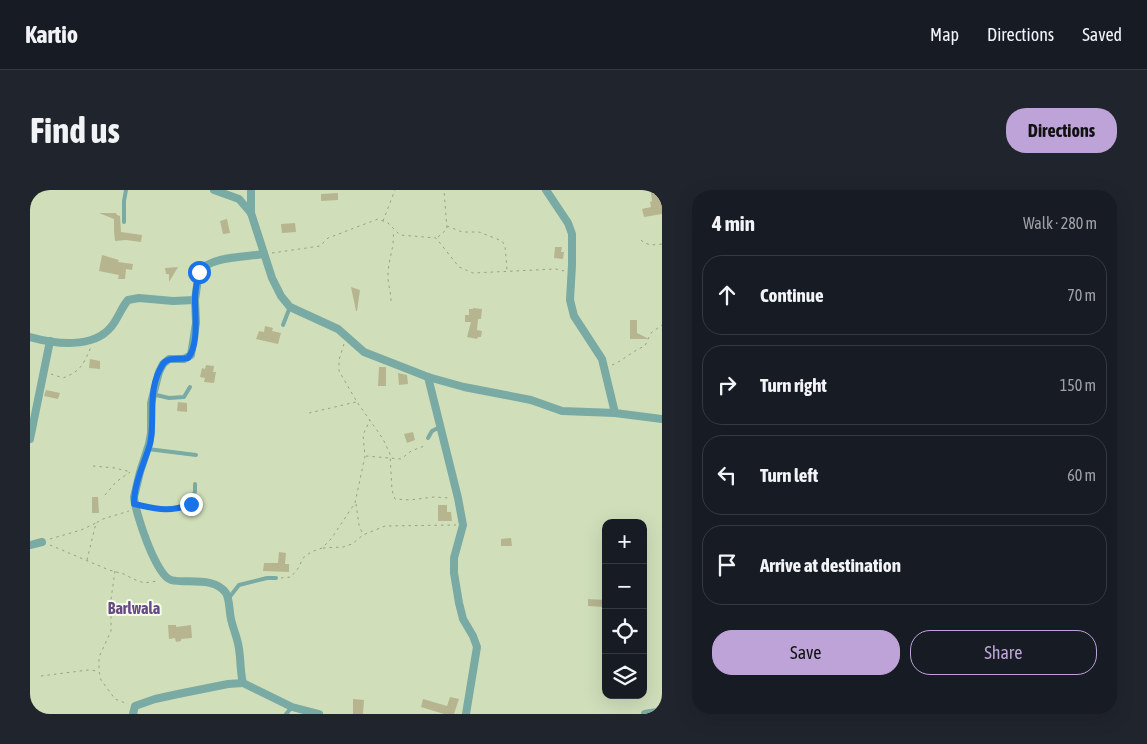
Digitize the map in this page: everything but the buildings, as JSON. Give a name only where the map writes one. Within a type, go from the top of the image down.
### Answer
[{"type":"street","points":[[214,190],[239,199],[251,213]]},
{"type":"street","points":[[251,190],[251,213],[272,278],[281,296],[290,307],[338,328],[364,352],[428,377],[464,387],[531,400],[562,411],[615,413],[662,419]]},
{"type":"street","points":[[546,190],[568,223],[572,234],[570,300],[574,316],[584,334],[598,351],[605,368],[615,413]]},
{"type":"street","points":[[243,684],[239,648],[228,599],[224,591],[214,585],[198,581],[170,580],[155,563],[135,506],[134,497],[152,434],[152,394],[159,372],[169,359],[184,359],[191,355],[196,323],[195,300],[199,272],[202,268],[216,260],[264,254]]},
{"type":"street","points":[[30,337],[50,341],[91,341],[106,332],[113,325],[126,302],[131,299],[195,300]]},
{"type":"street","points":[[30,439],[50,341]]},
{"type":"street","points":[[428,377],[463,525],[454,558],[454,573],[463,619],[477,646],[466,714]]},
{"type":"street","points":[[30,543],[42,542]]},
{"type":"street","points":[[134,710],[155,699],[228,684],[243,684],[292,706],[319,714]]},
{"type":"street","points":[[645,714],[662,711]]},
{"type":"lane","points":[[124,222],[126,190]]},
{"type":"lane","points":[[283,325],[290,307]]},
{"type":"lane","points":[[152,394],[169,398],[184,398],[190,387]]},
{"type":"lane","points":[[428,438],[432,431],[440,427]]},
{"type":"lane","points":[[148,449],[196,456]]},
{"type":"lane","points":[[135,506],[164,511],[183,507],[191,504],[195,484]]},
{"type":"lane","points":[[228,599],[240,585],[267,578],[276,578]]},
{"type":"lane","points":[[286,714],[292,706]]},
{"type":"path","points":[[383,221],[395,190]]},
{"type":"path","points":[[264,254],[320,246],[328,238],[378,219],[388,223],[400,235],[436,238],[447,229],[444,190]]},
{"type":"path","points":[[447,226],[462,232],[479,232],[502,241],[506,246],[507,271]]},
{"type":"path","points":[[391,300],[388,275],[394,243],[392,229]]},
{"type":"path","points":[[436,238],[459,267],[474,273],[556,269],[572,272]]},
{"type":"path","points":[[641,240],[654,245],[662,244]]},
{"type":"path","points":[[605,368],[622,360],[633,350],[645,346],[651,333],[662,325]]},
{"type":"path","points":[[347,338],[339,360],[339,371],[356,402],[383,439],[390,454],[392,490],[395,499],[458,498]]},
{"type":"path","points":[[44,370],[63,378],[76,372],[82,366],[88,354],[91,341]]},
{"type":"path","points":[[309,412],[356,402]]},
{"type":"path","points":[[363,535],[359,525],[356,503],[365,456],[364,435],[370,419]]},
{"type":"path","points":[[365,456],[401,458],[411,451],[426,447],[429,443],[428,438]]},
{"type":"path","points":[[93,466],[115,468],[130,472],[116,482],[105,495]]},
{"type":"path","points":[[322,548],[338,531],[356,503]]},
{"type":"path","points":[[42,542],[81,530],[135,506]]},
{"type":"path","points":[[87,561],[96,523]]},
{"type":"path","points":[[276,578],[291,577],[303,558],[312,552],[322,548],[343,547],[352,544],[363,535],[385,526],[463,525]]},
{"type":"path","points":[[42,542],[144,583],[170,580]]},
{"type":"path","points":[[115,571],[111,599],[111,631],[99,657],[99,671],[101,680],[115,699],[134,710]]},
{"type":"path","points":[[41,676],[88,670],[99,671]]},
{"type":"district","name":"Barlwala","points":[[134,608]]},
{"type":"route","points":[[191,504],[175,510],[164,511],[134,504],[134,497],[152,434],[152,394],[159,372],[163,364],[169,359],[184,359],[191,355],[196,323],[195,300],[199,272]]}]
